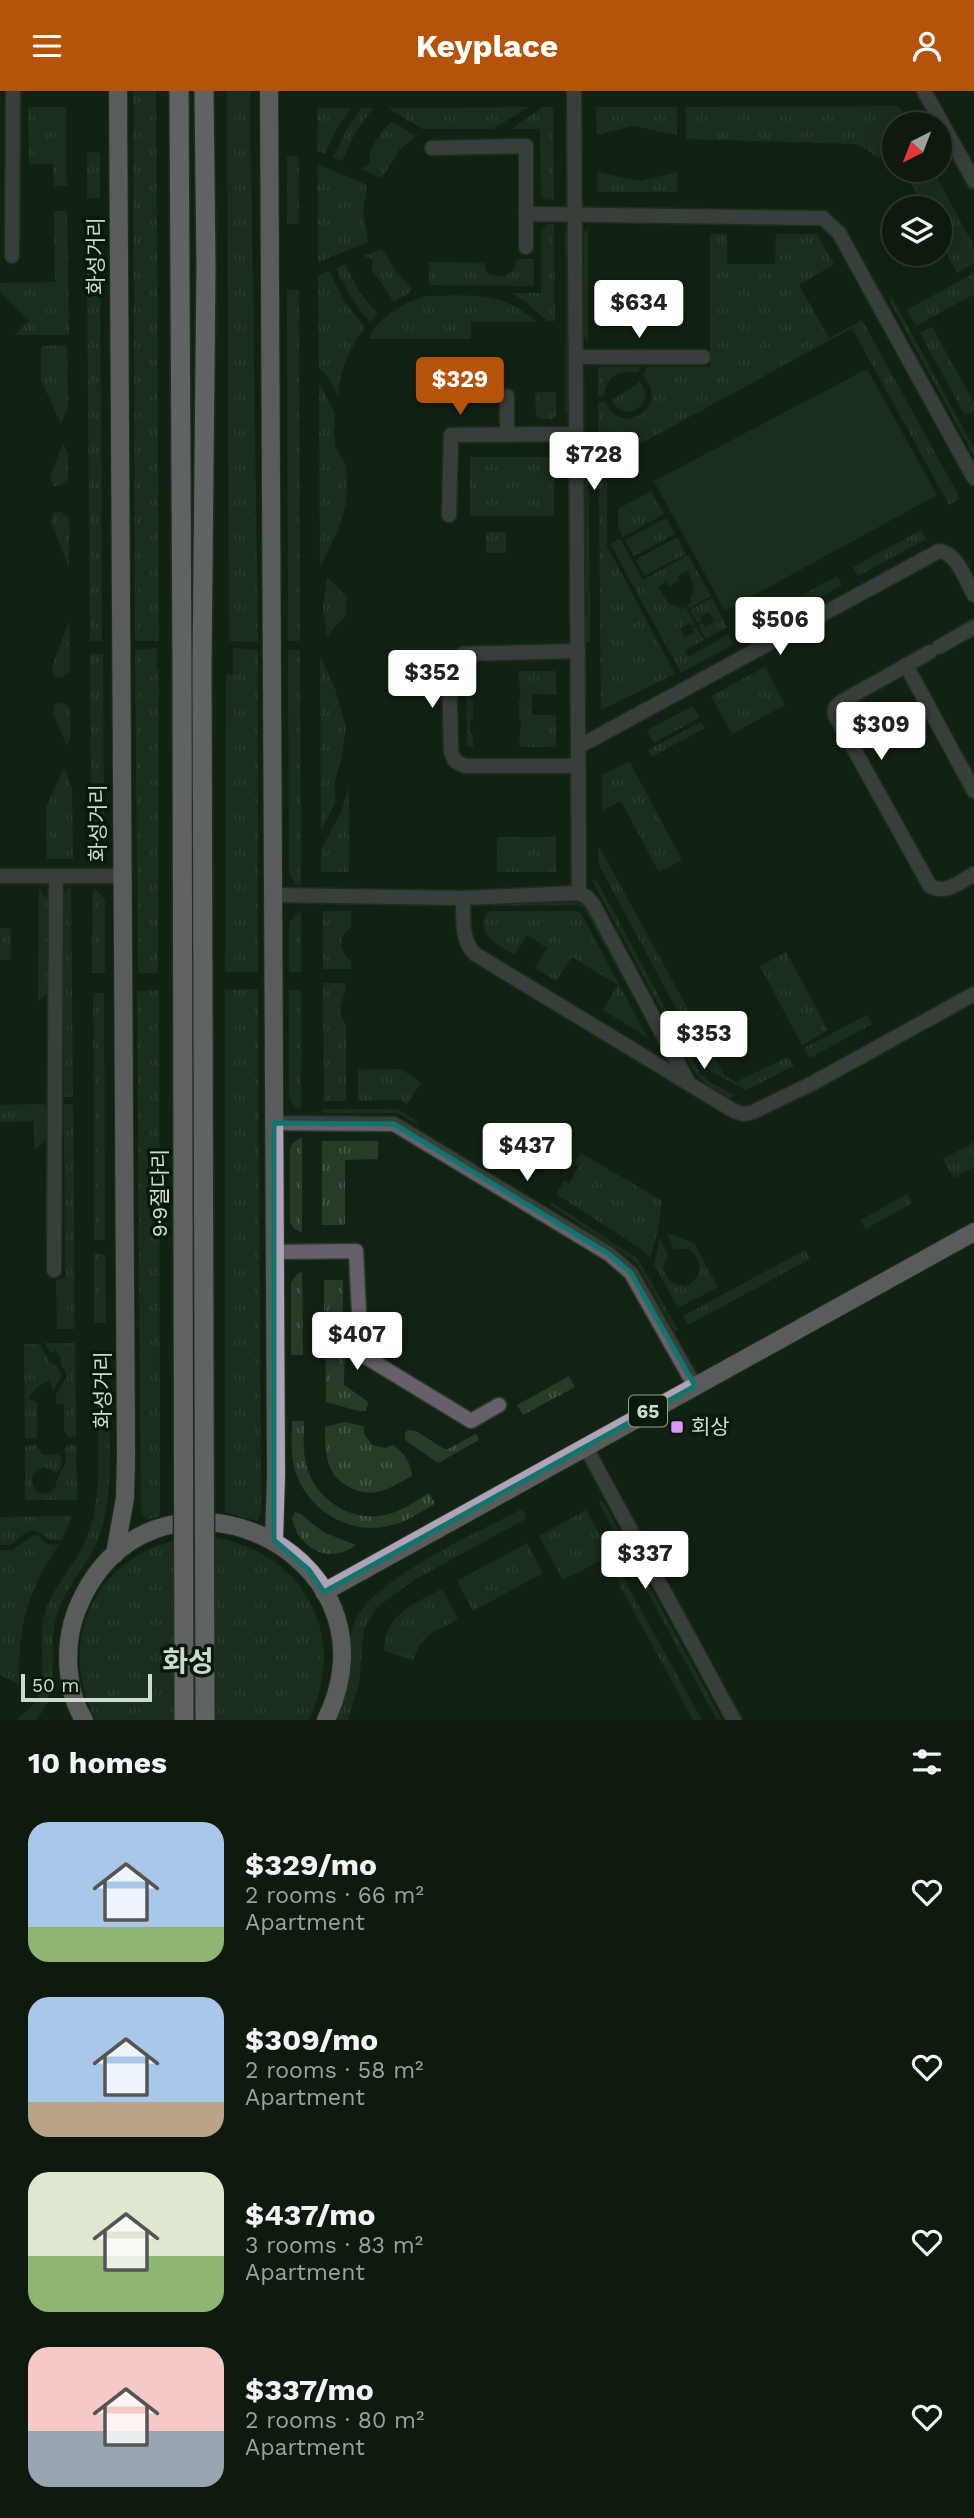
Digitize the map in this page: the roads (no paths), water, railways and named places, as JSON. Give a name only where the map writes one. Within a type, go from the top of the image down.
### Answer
[{"type":"highway","points":[[179,91],[192,666]]},
{"type":"highway","points":[[192,666],[206,267],[204,91]]},
{"type":"highway","name":"9·9절다리","points":[[184,1720],[192,666]]},
{"type":"highway","name":"9·9절다리","points":[[192,666],[205,1720]]},
{"type":"main road","name":"화성거리","points":[[115,1554],[122,1524],[126,1470],[118,91]]},
{"type":"main road","points":[[269,91],[276,1475],[274,1540]]},
{"type":"main road","name":"65","points":[[324,1592],[974,1232]]},
{"type":"main road","points":[[84,1720],[68,1671],[71,1624],[90,1583],[115,1554],[141,1537],[161,1528],[184,1523],[230,1524],[274,1540],[309,1570],[324,1592],[339,1632],[341,1678],[326,1720]]},
{"type":"street","points":[[12,256],[13,91]]},
{"type":"street","points":[[574,91],[579,893]]},
{"type":"street","points":[[924,91],[974,181]]},
{"type":"street","points":[[432,148],[526,146],[526,247]]},
{"type":"street","points":[[526,214],[814,217],[831,223],[974,478]]},
{"type":"street","points":[[576,357],[703,357]]},
{"type":"street","points":[[507,396],[507,435]]},
{"type":"street","points":[[449,515],[451,435],[576,434]]},
{"type":"street","points":[[578,747],[939,551],[952,555],[974,595]]},
{"type":"street","points":[[974,627],[841,702],[835,708],[835,715],[930,886],[944,890],[974,874]]},
{"type":"street","points":[[578,651],[463,654],[453,660],[449,668],[451,752],[455,761],[465,766],[579,766]]},
{"type":"street","points":[[906,665],[974,790]]},
{"type":"street","points":[[0,876],[121,876]]},
{"type":"street","points":[[54,1270],[56,876]]},
{"type":"street","points":[[273,895],[463,898],[579,893],[593,904],[687,1081]]},
{"type":"street","points":[[463,898],[464,936],[467,946],[475,954],[734,1111],[744,1114],[813,1083],[974,994]]},
{"type":"street","points":[[274,1123],[386,1123],[401,1127],[609,1254],[631,1272],[695,1386]]},
{"type":"street","points":[[275,1252],[356,1251],[361,1354],[471,1421],[499,1405]]},
{"type":"street","points":[[585,1446],[734,1720]]},
{"type":"place","name":"회상","points":[[677,1427]]},
{"type":"district","name":"화성","points":[[188,1661]]}]
